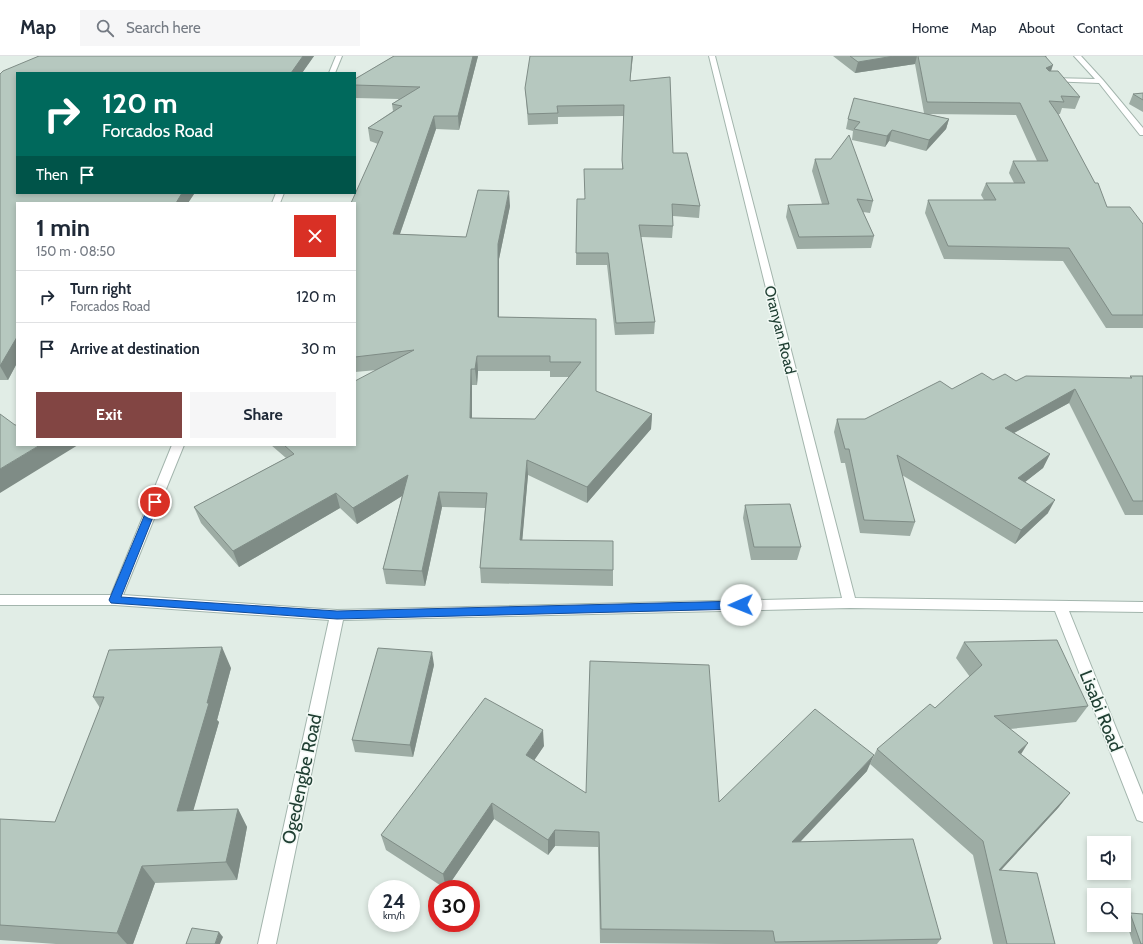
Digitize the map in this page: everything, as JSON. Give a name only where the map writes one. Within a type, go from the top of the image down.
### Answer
[{"type":"street","points":[[332,72],[339,56]]},
{"type":"street","name":"Oranyan Road","points":[[712,56],[850,603]]},
{"type":"street","points":[[1077,56],[1101,81],[1143,133]]},
{"type":"street","points":[[1046,80],[1101,81]]},
{"type":"street","points":[[114,600],[178,446]]},
{"type":"street","points":[[0,600],[114,600],[337,615],[850,603],[1143,607]]},
{"type":"street","name":"Lisabi Road","points":[[1060,606],[1143,815]]},
{"type":"street","name":"Ogedengbe Road","points":[[267,944],[337,615]]},
{"type":"building","points":[[39,56],[303,56],[292,72],[16,72],[16,194],[181,194],[177,202],[16,202],[16,339],[0,366],[0,74],[3,71]]},
{"type":"building","points":[[394,56],[473,56],[458,116],[434,116],[393,234],[466,237],[478,190],[509,191],[498,244],[498,317],[596,319],[596,391],[652,414],[587,487],[527,460],[520,540],[613,541],[613,570],[480,568],[487,493],[439,492],[422,571],[383,569],[408,475],[353,508],[336,493],[233,551],[194,507],[294,454],[285,446],[356,446],[356,380],[414,350],[356,357],[356,202],[351,202],[383,132],[368,128],[402,106],[392,104],[420,87],[356,85],[356,78]],"holes":[[[477,356],[550,356],[550,362],[581,362],[535,419],[470,418],[471,369],[475,369]]]},
{"type":"building","points":[[530,56],[632,56],[630,81],[670,77],[673,153],[687,153],[700,206],[672,204],[673,226],[639,225],[655,322],[616,323],[608,253],[576,253],[577,199],[585,199],[584,169],[623,169],[624,105],[557,106],[558,113],[528,114],[525,88]]},
{"type":"building","points":[[850,56],[894,56],[858,62]]},
{"type":"building","points":[[918,56],[1045,56],[1053,65],[1046,68],[1049,71],[1058,71],[1080,97],[1061,96],[1064,102],[1049,101],[1058,114],[1095,183],[1098,183],[1107,207],[1130,207],[1143,224],[1143,315],[1112,315],[1069,248],[948,246],[928,200],[996,200],[986,183],[1025,183],[1013,161],[1048,161],[1020,103],[927,102]]},
{"type":"building","points":[[1143,93],[1143,100],[1133,94]]},
{"type":"building","points":[[854,98],[949,119],[929,140],[892,130],[887,136],[854,129],[860,122],[848,119]]},
{"type":"building","points":[[849,135],[873,201],[857,199],[874,236],[799,237],[788,205],[829,204],[815,159],[831,159]]},
{"type":"building","points":[[982,373],[993,380],[1005,374],[1016,381],[1026,376],[1132,378],[1130,376],[1143,376],[1143,501],[1133,501],[1075,389],[1005,428],[1050,454],[1018,478],[1055,500],[1021,530],[897,455],[915,522],[864,520],[849,449],[845,449],[837,419],[865,419],[940,381],[952,389]]},
{"type":"building","points":[[0,414],[16,425],[16,446],[38,446],[0,469]]},
{"type":"building","points":[[790,504],[801,547],[754,547],[745,505]]},
{"type":"building","points":[[1057,640],[1088,706],[994,716],[1028,743],[1018,752],[1070,793],[999,870],[1037,873],[1055,944],[1007,944],[983,841],[877,749],[930,704],[935,708],[982,665],[964,642]]},
{"type":"building","points":[[222,647],[207,703],[209,703],[177,811],[238,809],[226,862],[142,866],[117,933],[0,925],[0,819],[55,822],[104,697],[93,697],[109,650]]},
{"type":"building","points":[[378,648],[432,652],[410,745],[352,740]]},
{"type":"building","points":[[590,661],[709,665],[719,802],[815,709],[874,755],[792,842],[913,839],[941,939],[775,942],[773,931],[601,929],[599,832],[555,830],[548,840],[492,803],[443,874],[381,835],[485,698],[543,730],[526,755],[586,793]]},
{"type":"building","points":[[1131,913],[1143,914],[1143,944],[1141,944]]},
{"type":"building","points":[[192,928],[219,932],[215,944],[186,944]]},
{"type":"route","points":[[155,502],[114,600],[337,615],[741,605]]}]
